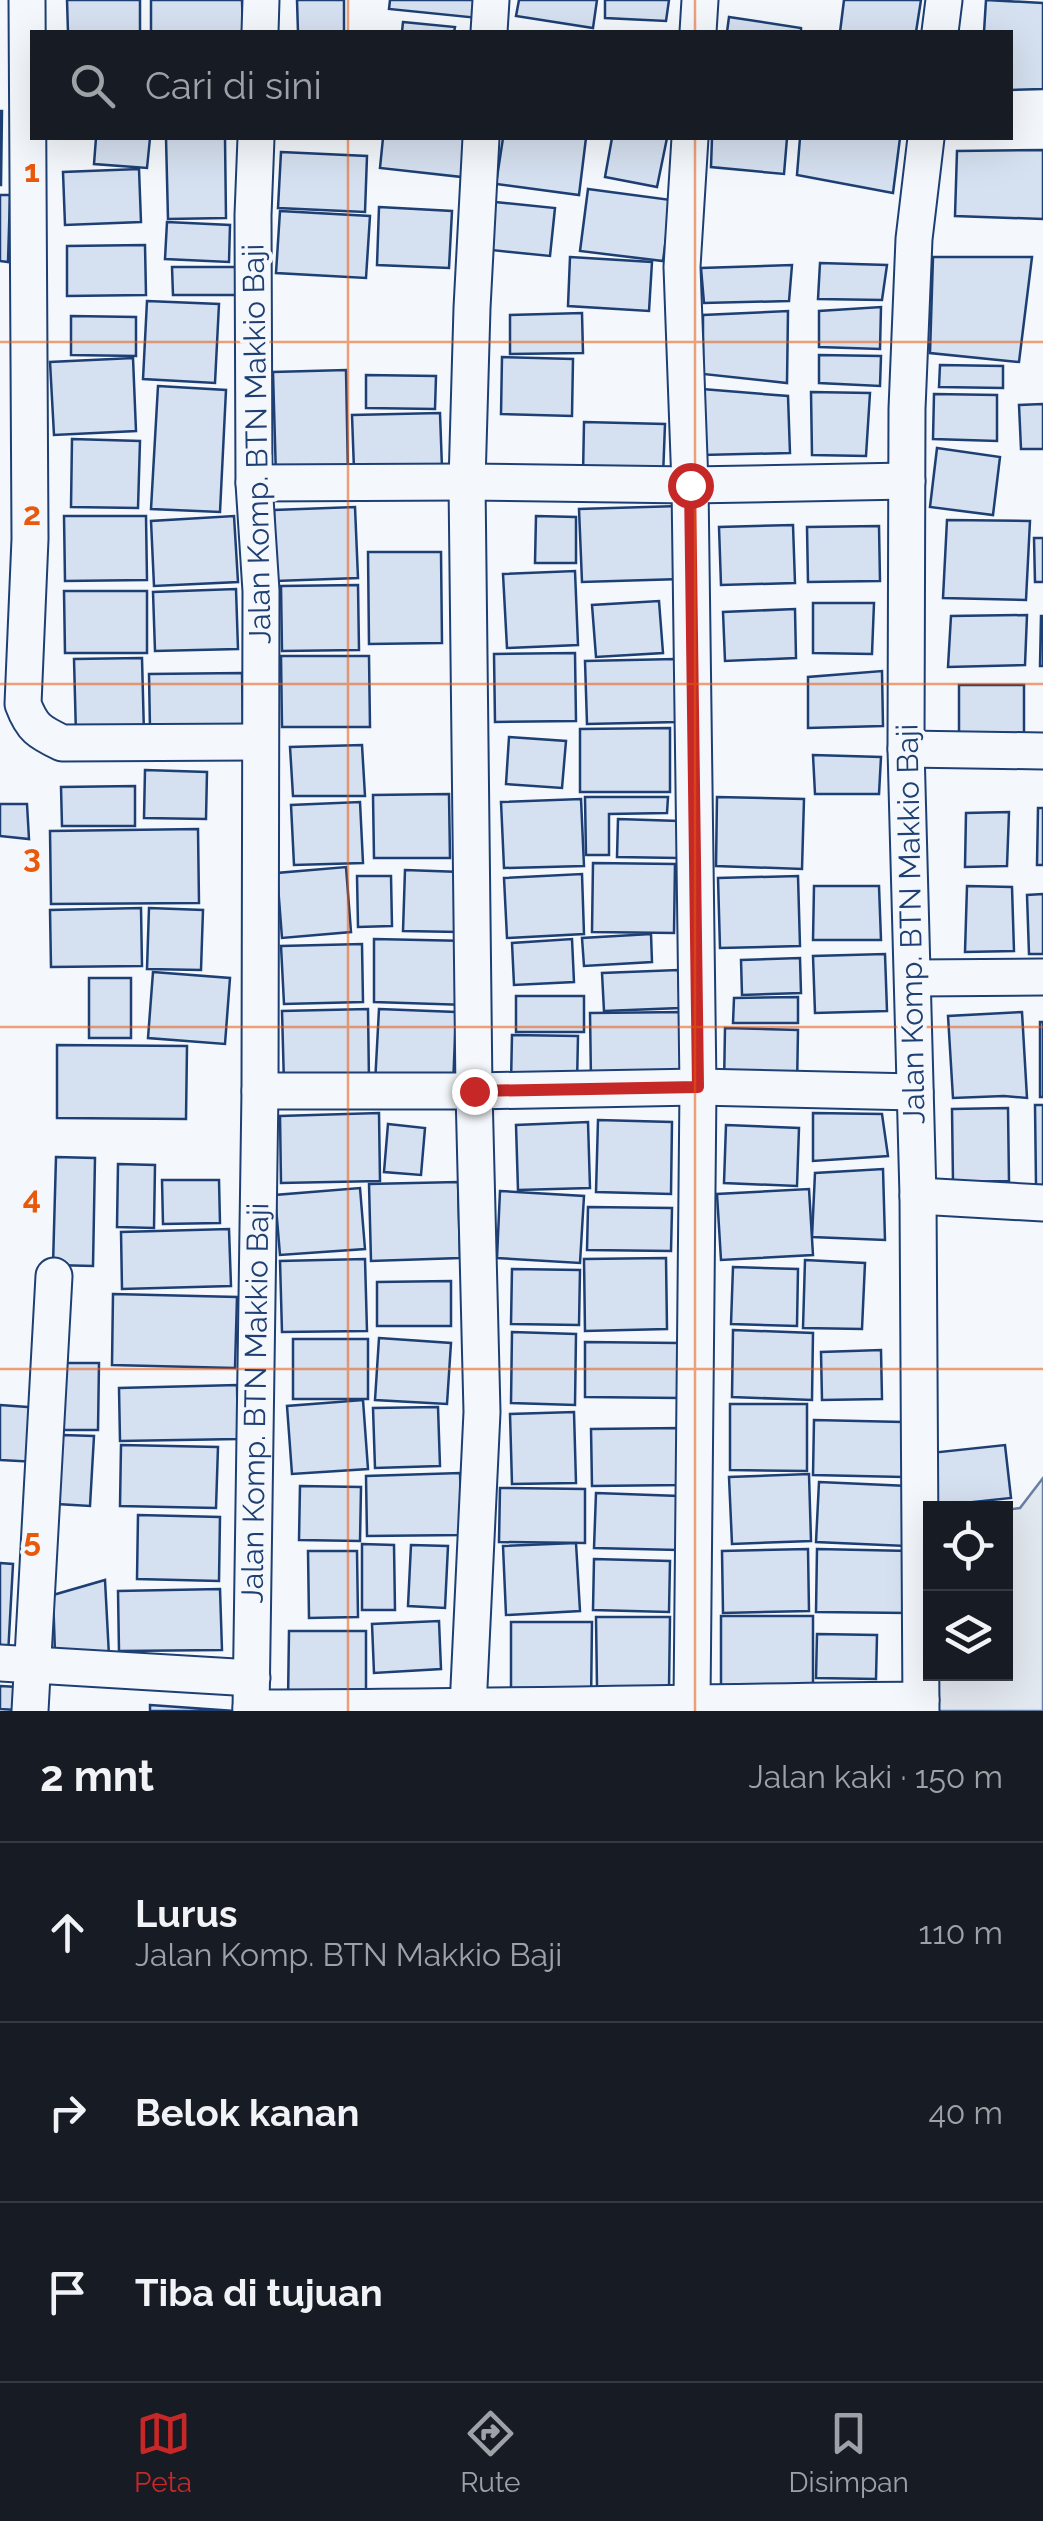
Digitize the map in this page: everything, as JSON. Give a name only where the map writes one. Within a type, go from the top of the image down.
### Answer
[{"type":"street","points":[[28,0],[30,539],[22,704],[29,721],[40,733],[62,743],[260,742]]},
{"type":"street","points":[[260,30],[261,0]]},
{"type":"street","points":[[489,30],[491,0]]},
{"type":"street","points":[[698,30],[700,0]]},
{"type":"street","points":[[940,30],[944,0]]},
{"type":"street","name":"Jalan Komp. BTN Makkio Baji","points":[[251,1699],[260,1091],[261,591],[254,483],[256,140]]},
{"type":"street","points":[[468,1708],[482,1412],[467,482],[482,140]]},
{"type":"street","points":[[690,140],[682,267],[690,485],[698,1087],[692,1702]]},
{"type":"street","name":"Jalan Komp. BTN Makkio Baji","points":[[921,1705],[918,1196],[906,749],[907,480],[914,239],[926,140]]},
{"type":"street","points":[[254,483],[690,485],[907,480]]},
{"type":"street","points":[[906,749],[1043,751]]},
{"type":"street","points":[[912,978],[1043,977]]},
{"type":"street","points":[[260,1091],[698,1087],[915,1092]]},
{"type":"street","points":[[918,1196],[1043,1203]]},
{"type":"street","points":[[30,1711],[16,1664],[54,1276]]},
{"type":"street","points":[[16,1664],[251,1699],[468,1708],[692,1702],[921,1705]]},
{"type":"shaded area","points":[[1043,1478],[1043,1711],[935,1711],[935,1681],[1013,1681],[1013,1509],[1020,1508]]},
{"type":"building","points":[[67,0],[140,0],[140,30],[68,30]]},
{"type":"building","points":[[151,0],[242,0],[243,30],[151,30]]},
{"type":"building","points":[[297,0],[344,0],[344,30],[298,30]]},
{"type":"building","points":[[390,0],[480,0],[478,18],[389,9]]},
{"type":"building","points":[[519,0],[597,0],[593,28],[516,16]]},
{"type":"building","points":[[605,0],[669,0],[666,21],[605,18]]},
{"type":"building","points":[[844,0],[921,0],[916,30],[840,30]]},
{"type":"building","points":[[986,0],[1043,3],[1043,89],[1013,90],[1013,30],[984,30]]},
{"type":"building","points":[[729,17],[801,28],[801,30],[727,30]]},
{"type":"building","points":[[403,22],[455,27],[454,30],[402,30]]},
{"type":"building","points":[[2,111],[1,185],[0,185]]},
{"type":"building","points":[[96,140],[150,140],[147,168],[94,164]]},
{"type":"building","points":[[166,140],[225,140],[226,218],[168,219]]},
{"type":"building","points":[[383,140],[467,140],[462,177],[380,168]]},
{"type":"building","points":[[503,140],[586,140],[579,195],[496,184]]},
{"type":"building","points":[[612,140],[667,140],[657,187],[605,177]]},
{"type":"building","points":[[712,140],[787,140],[784,174],[711,167]]},
{"type":"building","points":[[800,140],[900,140],[893,193],[797,175]]},
{"type":"building","points":[[1043,150],[1043,219],[955,216],[957,151]]},
{"type":"building","points":[[281,152],[367,156],[365,212],[278,208]]},
{"type":"building","points":[[139,169],[141,222],[65,225],[63,172]]},
{"type":"building","points":[[588,189],[671,200],[663,261],[580,251]]},
{"type":"building","points":[[0,195],[10,195],[8,262],[0,261]]},
{"type":"building","points":[[495,202],[555,208],[550,256],[491,250]]},
{"type":"building","points":[[379,207],[452,211],[449,268],[377,265]]},
{"type":"building","points":[[280,211],[370,216],[366,278],[276,273]]},
{"type":"building","points":[[167,222],[230,225],[229,262],[165,259]]},
{"type":"building","points":[[145,245],[146,295],[67,296],[67,246]]},
{"type":"building","points":[[570,257],[652,262],[649,311],[568,306]]},
{"type":"building","points":[[933,257],[1032,257],[1019,362],[930,353]]},
{"type":"building","points":[[820,263],[887,265],[882,300],[818,299]]},
{"type":"building","points":[[792,265],[789,301],[704,303],[701,268]]},
{"type":"building","points":[[172,267],[241,267],[241,295],[173,295]]},
{"type":"building","points":[[147,301],[219,304],[215,383],[143,379]]},
{"type":"building","points":[[881,307],[880,349],[819,347],[819,311]]},
{"type":"building","points":[[788,311],[787,383],[703,374],[703,315]]},
{"type":"building","points":[[582,313],[583,353],[510,354],[510,315]]},
{"type":"building","points":[[71,316],[136,317],[136,356],[71,355]]},
{"type":"building","points":[[819,355],[881,356],[880,386],[819,383]]},
{"type":"building","points":[[502,357],[573,359],[572,416],[501,414]]},
{"type":"building","points":[[133,358],[136,431],[54,435],[50,362]]},
{"type":"building","points":[[940,365],[1003,366],[1003,388],[939,387]]},
{"type":"building","points":[[346,370],[348,475],[276,477],[273,372]]},
{"type":"building","points":[[366,375],[436,376],[435,409],[366,408]]},
{"type":"building","points":[[158,386],[226,390],[220,512],[151,509]]},
{"type":"building","points":[[702,389],[788,396],[790,453],[702,455]]},
{"type":"building","points":[[811,392],[870,393],[866,456],[812,455]]},
{"type":"building","points":[[934,394],[997,395],[997,441],[933,439]]},
{"type":"building","points":[[1043,404],[1043,449],[1021,449],[1019,405]]},
{"type":"building","points":[[440,413],[442,468],[354,470],[352,415]]},
{"type":"building","points":[[584,422],[665,424],[663,477],[583,475]]},
{"type":"building","points":[[72,439],[140,441],[138,508],[71,507]]},
{"type":"building","points":[[937,448],[1000,457],[993,515],[930,507]]},
{"type":"building","points":[[679,506],[681,579],[582,582],[579,509]]},
{"type":"building","points":[[355,507],[358,578],[276,581],[274,510]]},
{"type":"building","points":[[64,516],[146,516],[147,580],[65,581]]},
{"type":"building","points":[[234,516],[238,582],[154,586],[151,521]]},
{"type":"building","points":[[536,516],[576,517],[576,563],[535,563]]},
{"type":"building","points":[[947,520],[1030,521],[1026,600],[943,598]]},
{"type":"building","points":[[793,525],[795,583],[721,585],[719,527]]},
{"type":"building","points":[[879,526],[880,581],[808,582],[807,527]]},
{"type":"building","points":[[1034,538],[1043,538],[1043,582],[1035,582]]},
{"type":"building","points":[[368,552],[441,552],[442,643],[369,644]]},
{"type":"building","points":[[575,571],[578,645],[507,648],[503,574]]},
{"type":"building","points":[[358,585],[359,650],[282,651],[281,586]]},
{"type":"building","points":[[236,589],[238,649],[155,651],[153,592]]},
{"type":"building","points":[[64,591],[147,591],[147,653],[65,653]]},
{"type":"building","points":[[659,601],[663,653],[596,657],[592,605]]},
{"type":"building","points":[[813,603],[874,603],[872,654],[813,653]]},
{"type":"building","points":[[795,609],[796,658],[725,661],[723,612]]},
{"type":"building","points":[[1027,615],[1025,665],[948,667],[951,616]]},
{"type":"building","points":[[1043,616],[1043,666],[1040,666]]},
{"type":"building","points":[[575,653],[576,721],[495,722],[494,654]]},
{"type":"building","points":[[281,656],[369,656],[370,727],[282,727]]},
{"type":"building","points":[[142,658],[144,734],[76,735],[74,659]]},
{"type":"building","points":[[675,659],[677,722],[587,724],[585,661]]},
{"type":"building","points":[[882,671],[883,726],[808,728],[808,677]]},
{"type":"building","points":[[242,673],[243,729],[150,729],[149,674]]},
{"type":"building","points":[[959,685],[1024,685],[1024,733],[959,732]]},
{"type":"building","points":[[670,728],[670,792],[580,792],[580,729]]},
{"type":"building","points":[[509,737],[566,741],[562,788],[506,784]]},
{"type":"building","points":[[362,745],[365,796],[293,796],[290,747]]},
{"type":"building","points":[[813,755],[881,757],[879,794],[815,794]]},
{"type":"building","points":[[145,770],[207,772],[206,819],[144,818]]},
{"type":"building","points":[[135,786],[135,826],[62,826],[61,787]]},
{"type":"building","points":[[449,794],[450,858],[374,858],[373,795]]},
{"type":"building","points":[[585,797],[668,797],[667,813],[609,814],[609,855],[586,855]]},
{"type":"building","points":[[717,797],[804,799],[802,869],[716,866]]},
{"type":"building","points":[[581,799],[584,866],[504,868],[501,802]]},
{"type":"building","points":[[360,802],[363,863],[294,865],[291,805]]},
{"type":"building","points":[[0,804],[27,804],[29,839],[0,836]]},
{"type":"building","points":[[1038,808],[1043,808],[1043,865],[1037,865]]},
{"type":"building","points":[[1009,812],[1007,866],[965,867],[966,813]]},
{"type":"building","points":[[618,819],[679,821],[678,858],[617,857]]},
{"type":"building","points":[[198,829],[199,903],[51,904],[50,831]]},
{"type":"building","points":[[593,863],[675,864],[674,933],[592,932]]},
{"type":"building","points":[[346,867],[351,932],[282,938],[277,873]]},
{"type":"building","points":[[405,870],[461,872],[460,932],[403,931]]},
{"type":"building","points":[[582,874],[584,934],[507,938],[504,878]]},
{"type":"building","points":[[357,876],[391,876],[392,926],[358,927]]},
{"type":"building","points":[[798,876],[800,946],[720,948],[718,878]]},
{"type":"building","points":[[814,886],[879,886],[881,940],[813,940]]},
{"type":"building","points":[[967,886],[1012,887],[1014,951],[965,952]]},
{"type":"building","points":[[1043,894],[1043,954],[1029,954],[1027,895]]},
{"type":"building","points":[[141,908],[142,966],[51,967],[50,910]]},
{"type":"building","points":[[149,908],[203,910],[201,970],[147,969]]},
{"type":"building","points":[[651,934],[652,962],[584,966],[582,938]]},
{"type":"building","points":[[374,939],[468,941],[467,1005],[374,1002]]},
{"type":"building","points":[[572,939],[574,982],[514,985],[512,943]]},
{"type":"building","points":[[362,944],[363,1002],[284,1004],[281,946]]},
{"type":"building","points":[[885,954],[887,1011],[815,1013],[813,956]]},
{"type":"building","points":[[800,958],[801,993],[742,995],[741,960]]},
{"type":"building","points":[[678,970],[680,1008],[604,1011],[602,973]]},
{"type":"building","points":[[153,972],[230,978],[225,1044],[148,1038]]},
{"type":"building","points":[[89,978],[131,978],[131,1038],[89,1038]]},
{"type":"building","points":[[516,996],[584,996],[584,1032],[516,1032]]},
{"type":"building","points":[[798,997],[798,1023],[733,1023],[734,998]]},
{"type":"building","points":[[368,1009],[369,1082],[284,1084],[282,1011]]},
{"type":"building","points":[[379,1009],[456,1012],[453,1087],[375,1084]]},
{"type":"building","points":[[685,1012],[686,1080],[591,1081],[590,1013]]},
{"type":"building","points":[[1022,1012],[1027,1098],[953,1098],[948,1016]]},
{"type":"building","points":[[1043,1022],[1043,1097],[1040,1097]]},
{"type":"building","points":[[725,1028],[798,1030],[797,1088],[724,1086]]},
{"type":"building","points":[[512,1035],[578,1036],[577,1084],[511,1083]]},
{"type":"building","points":[[57,1045],[187,1046],[186,1119],[57,1118]]},
{"type":"building","points":[[1035,1105],[1043,1105],[1043,1185],[1036,1185]]},
{"type":"building","points":[[1008,1108],[1009,1181],[953,1182],[952,1109]]},
{"type":"building","points":[[379,1113],[380,1181],[281,1183],[280,1116]]},
{"type":"building","points":[[813,1113],[882,1114],[888,1156],[813,1161]]},
{"type":"building","points":[[598,1120],[672,1122],[671,1194],[596,1192]]},
{"type":"building","points":[[588,1122],[590,1188],[518,1190],[516,1125]]},
{"type":"building","points":[[388,1124],[425,1128],[421,1175],[384,1172]]},
{"type":"building","points":[[726,1125],[799,1128],[797,1186],[724,1183]]},
{"type":"building","points":[[56,1157],[95,1158],[93,1266],[53,1265]]},
{"type":"building","points":[[118,1164],[155,1165],[154,1228],[117,1227]]},
{"type":"building","points":[[883,1169],[885,1240],[812,1237],[815,1173]]},
{"type":"building","points":[[162,1180],[219,1180],[220,1223],[163,1224]]},
{"type":"building","points":[[458,1182],[460,1258],[371,1261],[369,1184]]},
{"type":"building","points":[[360,1188],[365,1249],[280,1255],[275,1195]]},
{"type":"building","points":[[809,1189],[813,1255],[721,1260],[717,1194]]},
{"type":"building","points":[[500,1191],[584,1196],[580,1263],[497,1258]]},
{"type":"building","points":[[588,1207],[672,1208],[671,1251],[587,1250]]},
{"type":"building","points":[[229,1229],[231,1286],[122,1289],[121,1232]]},
{"type":"building","points":[[666,1258],[667,1329],[585,1331],[584,1259]]},
{"type":"building","points":[[365,1259],[367,1331],[282,1332],[280,1261]]},
{"type":"building","points":[[805,1260],[865,1263],[862,1329],[803,1328]]},
{"type":"building","points":[[733,1267],[798,1269],[797,1326],[731,1324]]},
{"type":"building","points":[[512,1269],[580,1270],[579,1325],[511,1324]]},
{"type":"building","points":[[451,1281],[451,1326],[377,1326],[377,1282]]},
{"type":"building","points":[[113,1294],[237,1297],[235,1368],[112,1365]]},
{"type":"building","points":[[733,1330],[813,1333],[812,1400],[732,1397]]},
{"type":"building","points":[[512,1332],[576,1334],[575,1405],[511,1403]]},
{"type":"building","points":[[379,1338],[451,1343],[447,1404],[375,1400]]},
{"type":"building","points":[[293,1339],[368,1339],[368,1399],[293,1399]]},
{"type":"building","points":[[585,1342],[679,1343],[679,1398],[585,1397]]},
{"type":"building","points":[[881,1350],[882,1399],[822,1400],[821,1352]]},
{"type":"building","points":[[59,1363],[99,1363],[98,1430],[58,1430]]},
{"type":"building","points":[[237,1385],[238,1439],[120,1441],[119,1388]]},
{"type":"building","points":[[363,1400],[368,1469],[292,1474],[287,1406]]},
{"type":"building","points":[[730,1404],[807,1404],[807,1471],[730,1470]]},
{"type":"building","points":[[0,1405],[41,1408],[37,1462],[0,1460]]},
{"type":"building","points":[[438,1407],[440,1466],[375,1468],[373,1408]]},
{"type":"building","points":[[574,1412],[576,1483],[512,1484],[510,1414]]},
{"type":"building","points":[[814,1420],[903,1422],[903,1477],[813,1475]]},
{"type":"building","points":[[681,1428],[682,1485],[592,1486],[591,1429]]},
{"type":"building","points":[[62,1435],[94,1436],[90,1506],[57,1504]]},
{"type":"building","points":[[121,1445],[218,1447],[216,1508],[120,1506]]},
{"type":"building","points":[[1005,1445],[1011,1498],[935,1501],[930,1453]]},
{"type":"building","points":[[460,1473],[462,1535],[367,1536],[366,1476]]},
{"type":"building","points":[[809,1474],[811,1541],[732,1544],[729,1477]]},
{"type":"building","points":[[819,1482],[908,1486],[906,1546],[816,1542]]},
{"type":"building","points":[[300,1486],[361,1487],[360,1541],[299,1540]]},
{"type":"building","points":[[500,1488],[585,1489],[585,1543],[499,1542]]},
{"type":"building","points":[[596,1493],[679,1496],[678,1550],[594,1548]]},
{"type":"building","points":[[138,1515],[220,1517],[219,1581],[137,1579]]},
{"type":"building","points":[[576,1543],[580,1611],[506,1615],[503,1546]]},
{"type":"building","points":[[362,1544],[394,1545],[395,1610],[362,1610]]},
{"type":"building","points":[[411,1545],[448,1546],[445,1608],[408,1606]]},
{"type":"building","points":[[808,1549],[809,1611],[723,1613],[722,1551]]},
{"type":"building","points":[[817,1549],[910,1551],[908,1613],[816,1612]]},
{"type":"building","points":[[308,1551],[357,1551],[358,1617],[309,1618]]},
{"type":"building","points":[[594,1559],[670,1561],[669,1612],[593,1610]]},
{"type":"building","points":[[0,1563],[13,1564],[8,1655],[0,1655]]},
{"type":"building","points":[[105,1580],[109,1656],[55,1653],[53,1595]]},
{"type":"building","points":[[220,1589],[222,1650],[119,1651],[118,1591]]},
{"type":"building","points":[[721,1616],[813,1616],[813,1695],[721,1695]]},
{"type":"building","points":[[596,1617],[670,1617],[669,1688],[597,1687]]},
{"type":"building","points":[[439,1621],[441,1669],[374,1673],[372,1624]]},
{"type":"building","points":[[511,1622],[592,1622],[591,1703],[511,1702]]},
{"type":"building","points":[[289,1631],[366,1631],[366,1703],[288,1702]]},
{"type":"building","points":[[817,1634],[877,1635],[876,1679],[816,1678]]},
{"type":"building","points":[[0,1686],[18,1687],[17,1710],[0,1709]]},
{"type":"building","points":[[150,1705],[235,1711],[150,1711]]},
{"type":"route","points":[[474,1091],[698,1087],[690,485]]}]
